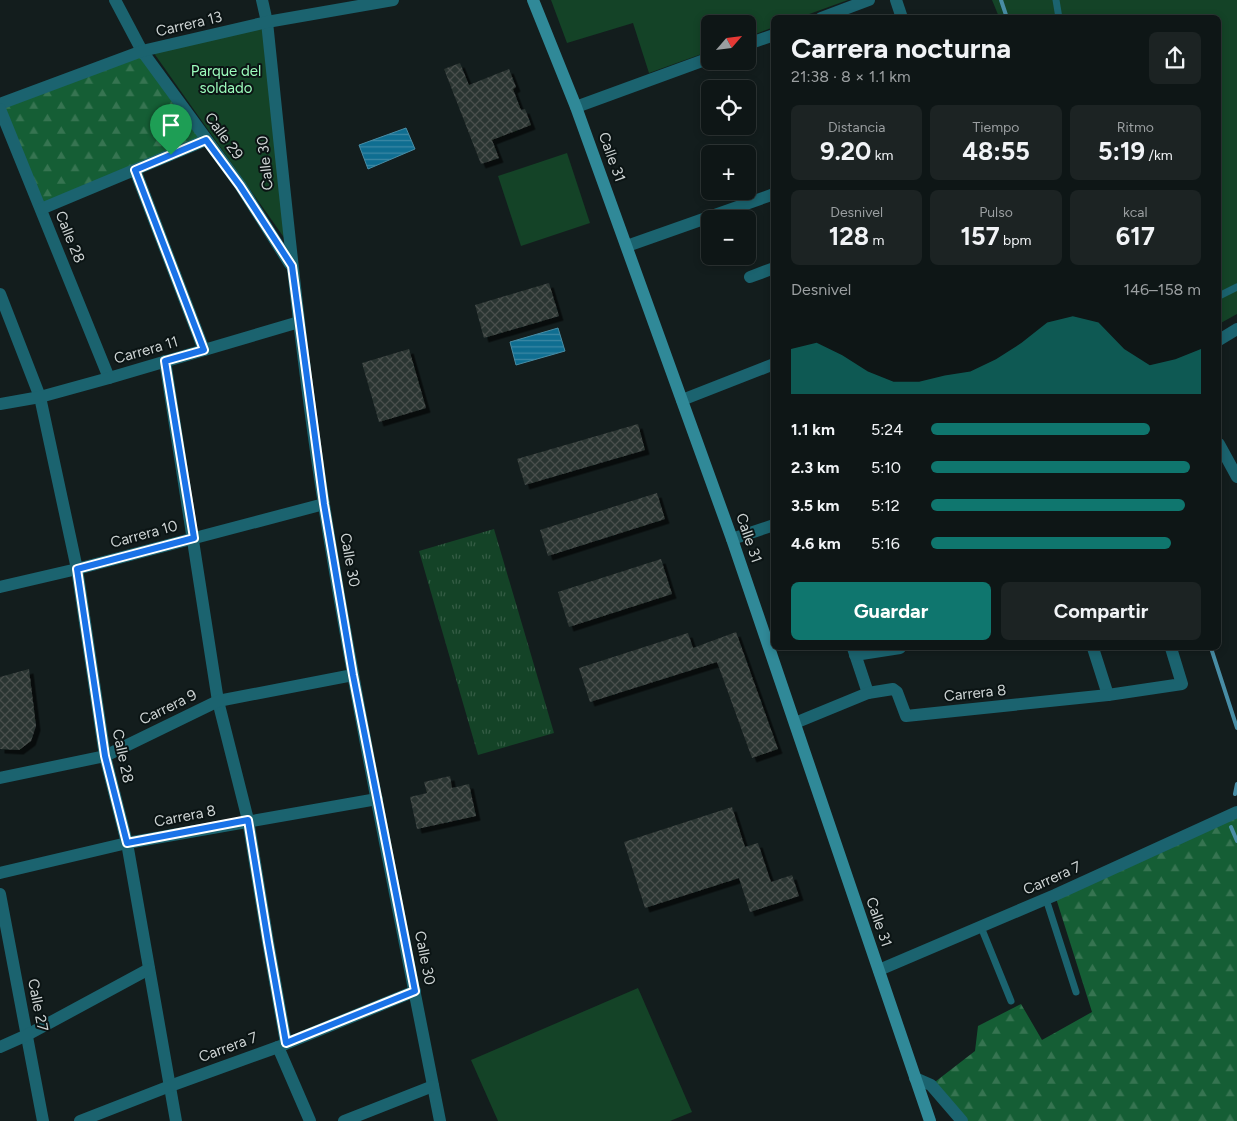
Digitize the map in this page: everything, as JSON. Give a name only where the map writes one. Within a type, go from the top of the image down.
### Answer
[{"type":"main road","name":"Calle 31","points":[[533,0],[576,107],[732,539],[930,1121]]},
{"type":"street","name":"Calle 29","points":[[115,0],[142,51],[240,186],[292,266]]},
{"type":"street","name":"Calle 30","points":[[262,0],[267,22],[292,266],[324,504],[353,675],[440,1121]]},
{"type":"street","name":"Carrera 13","points":[[0,104],[142,51],[267,22],[393,0]]},
{"type":"street","points":[[829,15],[869,0]]},
{"type":"street","points":[[896,0],[901,15]]},
{"type":"street","points":[[756,41],[771,36]]},
{"type":"street","points":[[576,107],[701,61]]},
{"type":"street","name":"Calle 28","points":[[0,109],[109,378]]},
{"type":"street","points":[[41,209],[206,140]]},
{"type":"street","points":[[135,170],[204,350]]},
{"type":"street","points":[[627,246],[771,195]]},
{"type":"street","points":[[750,277],[771,269]]},
{"type":"street","name":"Calle 28","points":[[0,294],[40,397],[77,569],[105,756],[127,843],[176,1121]]},
{"type":"street","name":"Carrera 11","points":[[0,404],[40,397],[299,322]]},
{"type":"street","points":[[1221,339],[1236,332]]},
{"type":"street","points":[[165,361],[218,701],[248,820],[268,942],[282,1045],[310,1121]]},
{"type":"street","points":[[682,400],[771,365]]},
{"type":"street","points":[[1221,448],[1237,477]]},
{"type":"street","name":"Carrera 10","points":[[0,587],[77,569],[324,504]]},
{"type":"street","points":[[732,539],[771,526]]},
{"type":"street","points":[[868,693],[854,651],[869,650]]},
{"type":"street","points":[[1094,650],[1108,695]]},
{"type":"street","name":"Carrera 8","points":[[795,723],[868,693],[896,690],[906,716],[1108,695],[1182,684],[1172,650]]},
{"type":"street","name":"Carrera 9","points":[[0,778],[105,756],[218,701],[353,675]]},
{"type":"street","name":"Carrera 8","points":[[0,873],[127,843],[377,798]]},
{"type":"street","name":"Carrera 7","points":[[879,970],[1046,899],[1237,812]]},
{"type":"street","name":"Calle 27","points":[[0,894],[43,1121]]},
{"type":"street","points":[[0,1047],[27,1035],[149,970]]},
{"type":"street","name":"Carrera 7","points":[[80,1121],[282,1045],[415,991]]},
{"type":"street","points":[[915,1078],[931,1085],[962,1121]]},
{"type":"street","points":[[344,1121],[433,1086]]},
{"type":"lane","points":[[1056,0],[1058,15]]},
{"type":"lane","points":[[1221,295],[1237,287]]},
{"type":"lane","points":[[1046,899],[1076,992]]},
{"type":"lane","points":[[981,927],[1011,1001]]},
{"type":"green space","points":[[551,0],[848,0],[807,15],[771,15],[771,28],[756,34],[756,15],[701,15],[701,54],[649,73],[633,23],[567,43]]},
{"type":"green space","points":[[992,0],[1237,0],[1237,314],[1221,323],[1221,15],[998,15]]},
{"type":"green space","name":"Parque del soldado","points":[[267,22],[290,246],[151,49]]},
{"type":"green space","points":[[142,51],[206,140],[41,209],[0,104]]},
{"type":"green space","points":[[567,153],[590,223],[521,246],[498,176]]},
{"type":"green space","points":[[494,529],[554,733],[478,755],[419,551]]},
{"type":"green space","points":[[1237,812],[1237,1121],[962,1121],[931,1085],[975,1051],[978,1026],[1021,1004],[1042,1040],[1092,1012],[1055,895]]},
{"type":"green space","points":[[638,988],[692,1112],[670,1121],[498,1121],[471,1060]]},
{"type":"water","points":[[406,128],[415,149],[368,169],[359,145]]},
{"type":"water","points":[[558,328],[565,351],[516,365],[510,342]]},
{"type":"building","points":[[460,63],[469,85],[509,69],[516,87],[513,89],[521,110],[525,109],[531,125],[492,140],[499,158],[481,164],[444,69]]},
{"type":"building","points":[[549,283],[559,316],[484,338],[475,305]]},
{"type":"building","points":[[409,349],[426,408],[379,422],[362,363]]},
{"type":"building","points":[[638,424],[645,450],[525,485],[517,459]]},
{"type":"building","points":[[657,493],[665,519],[548,556],[540,530]]},
{"type":"building","points":[[661,559],[672,594],[569,627],[558,592]]},
{"type":"building","points":[[736,632],[778,749],[752,758],[717,662],[590,702],[579,668],[688,633],[693,648]]},
{"type":"building","points":[[29,669],[36,726],[31,741],[19,750],[0,749],[0,677]]},
{"type":"building","points":[[450,776],[452,788],[469,784],[476,816],[417,829],[410,797],[427,793],[424,782]]},
{"type":"building","points":[[732,807],[745,847],[758,843],[771,882],[792,875],[799,896],[750,912],[739,878],[645,908],[624,842]]},
{"type":"waterway","points":[[1001,0],[1006,15]]},
{"type":"waterway","points":[[1212,650],[1237,728]]},
{"type":"waterway","points":[[1235,794],[1237,784]]},
{"type":"waterway","points":[[1231,827],[1237,841]]},
{"type":"route","points":[[206,140],[240,186],[292,266],[324,504],[353,675],[415,991],[286,1043],[248,820],[127,843],[105,756],[77,569],[194,538],[165,361],[204,350],[135,170],[171,155],[206,140]]}]
